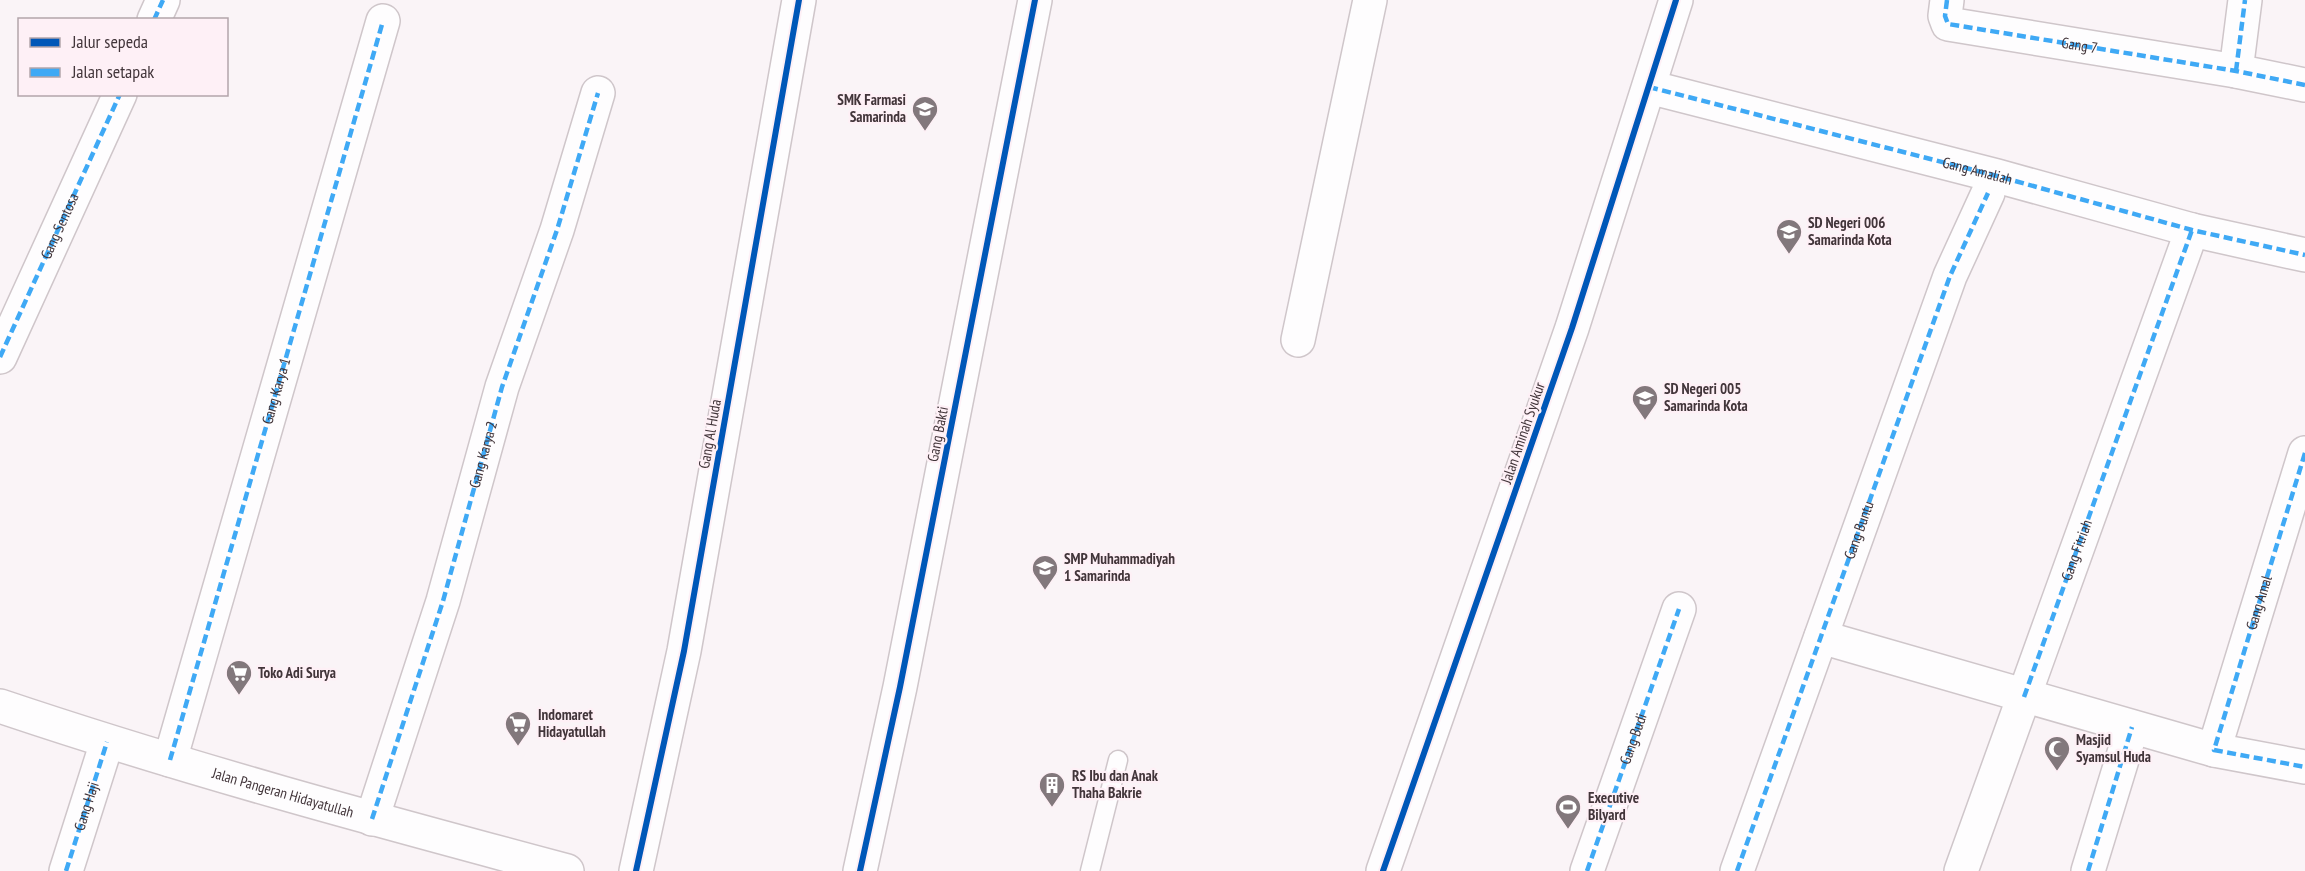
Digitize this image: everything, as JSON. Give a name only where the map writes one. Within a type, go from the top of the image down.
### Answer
[{"type":"street","points":[[155,18],[163,0]]},
{"type":"street","name":"Gang Al Huda","points":[[636,871],[684,651],[799,0]]},
{"type":"street","name":"Gang Bakti","points":[[860,871],[900,687],[1035,0]]},
{"type":"street","points":[[1298,340],[1370,0]]},
{"type":"street","name":"Jalan Aminah Syukur","points":[[1383,871],[1572,328],[1676,0]]},
{"type":"street","name":"Gang 7","points":[[1947,0],[1944,16],[1948,24],[2236,71],[2305,85]]},
{"type":"street","points":[[2236,71],[2245,0]]},
{"type":"street","name":"Gang Karya 1","points":[[170,760],[383,21]]},
{"type":"street","name":"Gang Amaliah","points":[[1649,87],[1997,176],[2192,230],[2305,255]]},
{"type":"street","name":"Gang Karya 2","points":[[372,819],[443,601],[502,387],[557,230],[598,93]]},
{"type":"street","name":"Gang Sentosa","points":[[0,357],[119,96]]},
{"type":"street","name":"Gang Buntu","points":[[1737,871],[1950,276],[1988,193]]},
{"type":"street","name":"Gang Fitriah","points":[[1961,871],[2192,230]]},
{"type":"street","name":"Gang Amal","points":[[2214,750],[2305,453]]},
{"type":"street","name":"Gang Budi","points":[[1587,871],[1679,609]]},
{"type":"street","points":[[1821,637],[2214,750],[2305,767]]},
{"type":"street","name":"Jalan Pangeran Hidayatullah","points":[[0,706],[107,742],[372,819],[567,871]]},
{"type":"street","points":[[2088,871],[2132,727]]},
{"type":"street","name":"Gang Haji","points":[[66,871],[107,742]]},
{"type":"lane","points":[[1090,871],[1118,760]]},
{"type":"marked path","points":[[155,18],[163,0]]},
{"type":"marked path","points":[[1947,0],[1945,16],[1948,24],[2236,71],[2305,85]]},
{"type":"marked path","points":[[2236,71],[2245,0]]},
{"type":"marked path","points":[[170,760],[383,21]]},
{"type":"marked path","points":[[1649,87],[1997,176],[2192,230],[2305,255]]},
{"type":"marked path","points":[[372,819],[443,601],[502,387],[557,230],[598,93]]},
{"type":"marked path","points":[[0,357],[119,96]]},
{"type":"marked path","points":[[1737,871],[1950,276],[1988,193]]},
{"type":"marked path","points":[[2024,697],[2192,230]]},
{"type":"marked path","points":[[2305,453],[2214,750],[2305,767]]},
{"type":"marked path","points":[[1587,871],[1679,609]]},
{"type":"marked path","points":[[2088,871],[2132,727]]},
{"type":"marked path","points":[[66,871],[107,742]]},
{"type":"cycle path","points":[[636,871],[684,651],[799,0]]},
{"type":"cycle path","points":[[860,871],[900,687],[1035,0]]},
{"type":"cycle path","points":[[1383,871],[1572,328],[1676,0]]},
{"type":"place","name":"SMK Farmasi Samarinda","points":[[925,132]]},
{"type":"place","name":"SD Negeri 006 Samarinda Kota","points":[[1789,255]]},
{"type":"place","name":"SD Negeri 005 Samarinda Kota","points":[[1645,421]]},
{"type":"place","name":"SMP Muhammadiyah 1 Samarinda","points":[[1045,591]]},
{"type":"place","name":"Toko Adi Surya","points":[[239,696]]},
{"type":"place","name":"Indomaret Hidayatullah","points":[[518,747]]},
{"type":"place","name":"Masjid Syamsul Huda","points":[[2057,772]]},
{"type":"place","name":"RS Ibu dan Anak Thaha Bakrie","points":[[1052,808]]},
{"type":"place","name":"Executive Bilyard","points":[[1568,830]]}]
